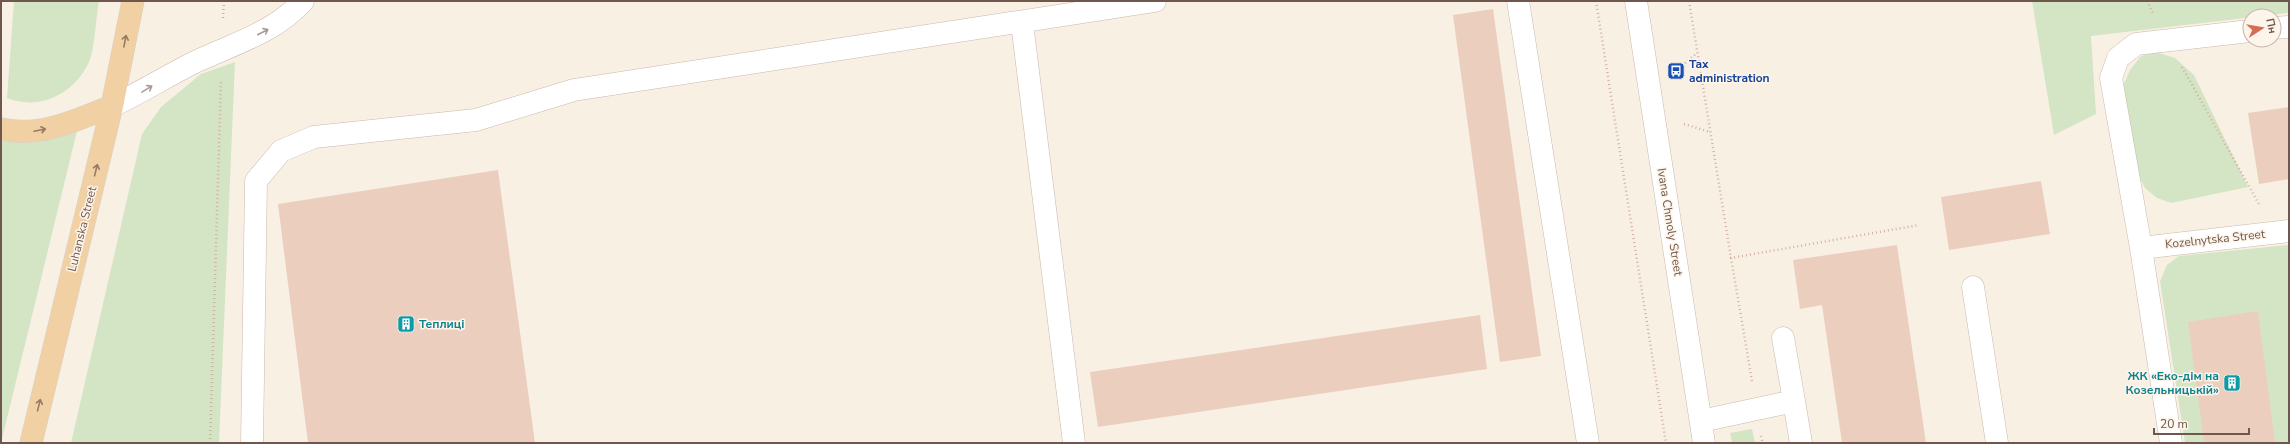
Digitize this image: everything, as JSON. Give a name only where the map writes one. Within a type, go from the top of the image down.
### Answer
[{"type":"main road","name":"Luhanska Street","points":[[31,443],[112,106],[131,6]]},
{"type":"main road","points":[[1,129],[33,132],[72,122],[112,106]]},
{"type":"street","points":[[112,106],[145,91],[183,68],[274,26],[289,15],[303,1]]},
{"type":"street","points":[[252,443],[256,181],[281,151],[314,137],[476,120],[574,90],[1022,23],[1073,7],[1155,1]]},
{"type":"street","points":[[1518,1],[1588,443]]},
{"type":"street","name":"Ivana Chmoly Street","points":[[1636,1],[1704,443]]},
{"type":"street","points":[[1022,23],[1074,443]]},
{"type":"street","points":[[2171,443],[2141,248],[2111,78],[2118,58],[2136,44],[2242,32]]},
{"type":"street","name":"Kozelnytska Street","points":[[2141,248],[2282,232]]},
{"type":"street","points":[[1973,286],[1997,443]]},
{"type":"street","points":[[1783,338],[1801,443]]},
{"type":"street","points":[[1701,421],[1794,401]]},
{"type":"path","points":[[210,443],[224,1]]},
{"type":"path","points":[[1596,1],[1666,443]]},
{"type":"path","points":[[1688,1],[1762,443]]},
{"type":"path","points":[[2147,1],[2168,40],[2282,232]]},
{"type":"path","points":[[1676,71],[1697,53]]},
{"type":"path","points":[[1684,124],[1710,132]]},
{"type":"path","points":[[1731,258],[1919,225]]},
{"type":"green space","points":[[14,1],[99,1],[94,41],[89,62],[83,73],[74,83],[55,97],[43,101],[32,102],[7,98]]},
{"type":"green space","points":[[2032,1],[2289,1],[2289,13],[2282,14],[2282,8],[2242,8],[2242,18],[2091,36],[2096,114],[2054,135]]},
{"type":"green space","points":[[2156,52],[2175,58],[2194,75],[2248,187],[2171,203],[2157,198],[2145,188],[2139,176],[2123,86],[2130,70],[2141,56]]},
{"type":"green space","points":[[235,62],[219,443],[71,443],[142,134],[161,107],[201,74]]},
{"type":"green space","points":[[77,131],[1,443],[1,139],[31,141],[57,137]]},
{"type":"green space","points":[[2289,245],[2289,443],[2185,443],[2160,281],[2167,265],[2179,256]]},
{"type":"green space","points":[[1752,429],[1755,443],[1732,443],[1730,433]]},
{"type":"building","points":[[1493,9],[1541,356],[1500,362],[1453,15]]},
{"type":"building","points":[[2289,107],[2289,179],[2259,184],[2248,113]]},
{"type":"building","name":"Теплиці","points":[[498,170],[535,443],[308,443],[278,204]]},
{"type":"building","points":[[2041,181],[2050,234],[1949,250],[1941,197]]},
{"type":"building","points":[[1897,245],[1926,443],[1842,443],[1822,305],[1800,309],[1793,260]]},
{"type":"building","name":"ЖК «Еко-дім на Козельницькій»","points":[[2258,311],[2275,443],[2204,443],[2188,322]]},
{"type":"building","points":[[1480,315],[1487,369],[1098,427],[1090,372]]},
{"type":"place","name":"Tax administration","points":[[1676,71]]},
{"type":"place","name":"Теплиці","points":[[406,324]]},
{"type":"place","name":"ЖК «Еко-дім на Козельницькій»","points":[[2232,383]]}]
